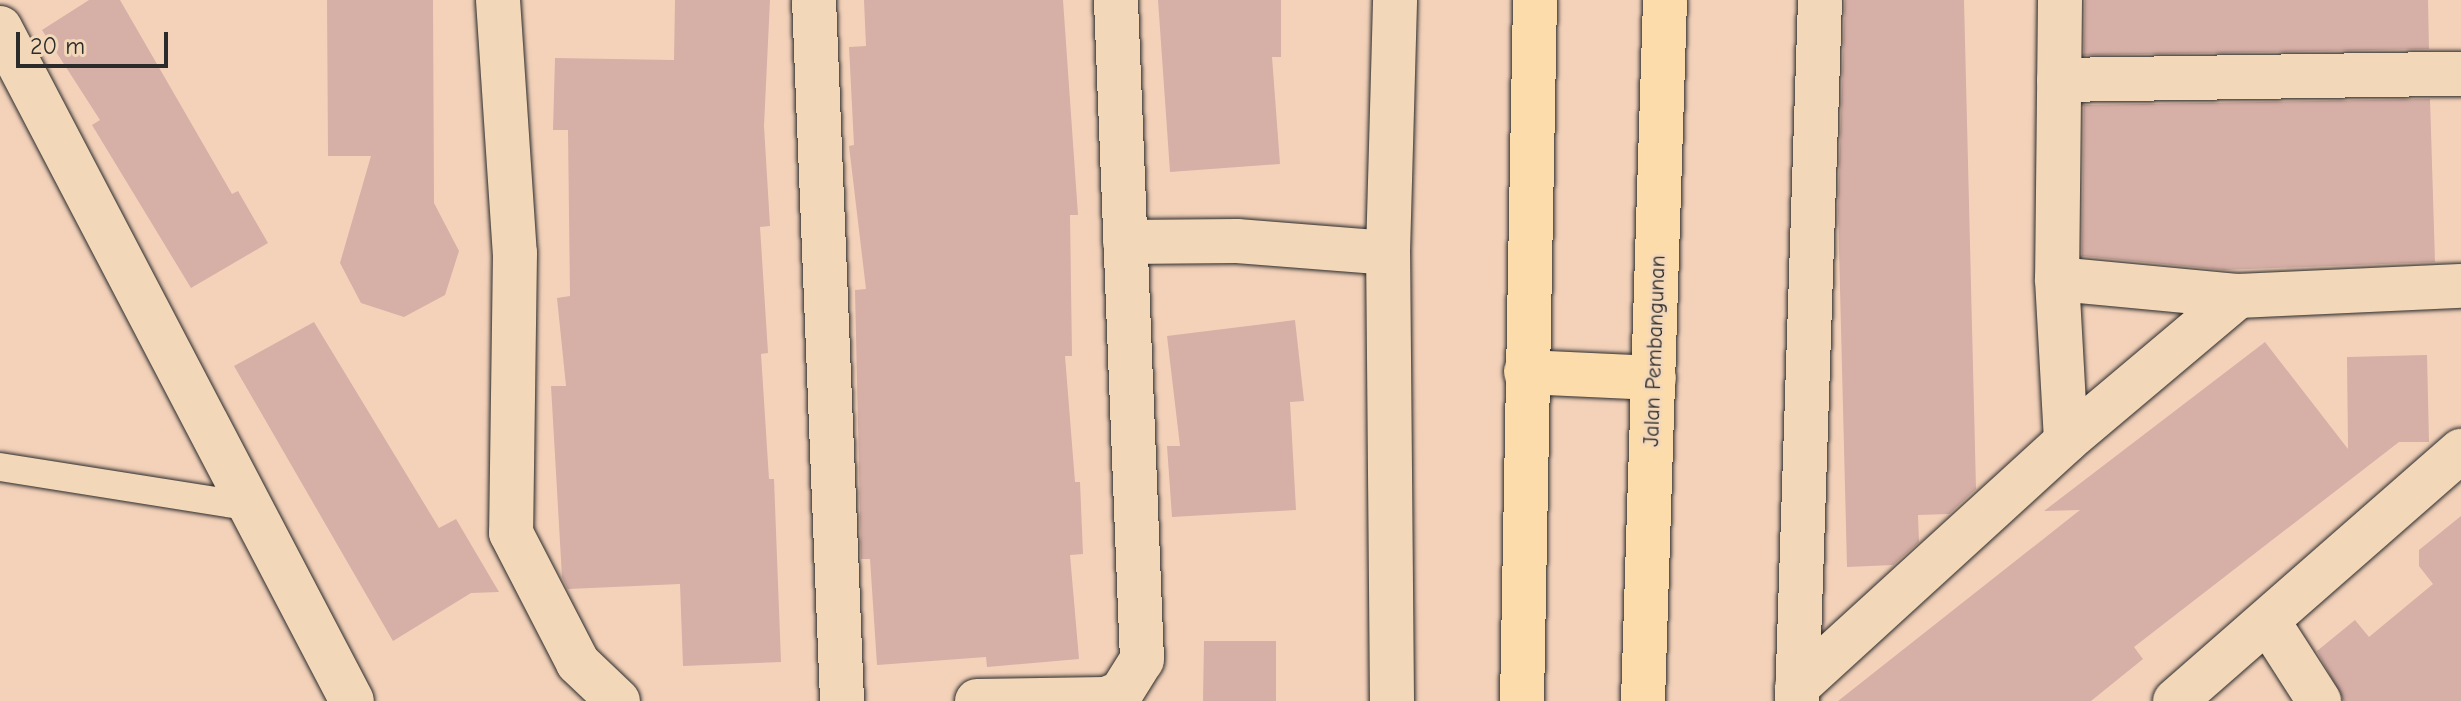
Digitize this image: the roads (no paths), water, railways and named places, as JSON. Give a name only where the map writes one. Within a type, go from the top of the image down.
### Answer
[{"type":"highway","points":[[1522,701],[1535,0]]},
{"type":"highway","name":"Jalan Pembangunan","points":[[1643,701],[1665,0]]},
{"type":"highway","points":[[1526,372],[1654,378]]},
{"type":"street","points":[[498,0],[515,253],[511,533],[578,663],[618,701]]},
{"type":"street","points":[[814,0],[842,701]]},
{"type":"street","points":[[977,701],[1106,699],[1121,693],[1142,660],[1116,0]]},
{"type":"street","points":[[1392,701],[1388,253],[1395,0]]},
{"type":"street","points":[[1797,694],[1820,0]]},
{"type":"street","points":[[2060,0],[2057,279],[2066,441]]},
{"type":"street","points":[[0,28],[352,701]]},
{"type":"street","points":[[2059,80],[2461,74]]},
{"type":"street","points":[[1125,242],[1237,241],[1388,253]]},
{"type":"street","points":[[2057,279],[2238,296],[2461,286]]},
{"type":"street","points":[[1797,694],[2066,441],[2238,296]]},
{"type":"street","points":[[2175,701],[2269,623],[2461,451]]},
{"type":"street","points":[[2269,623],[2319,701]]},
{"type":"lane","points":[[0,467],[252,507]]}]
